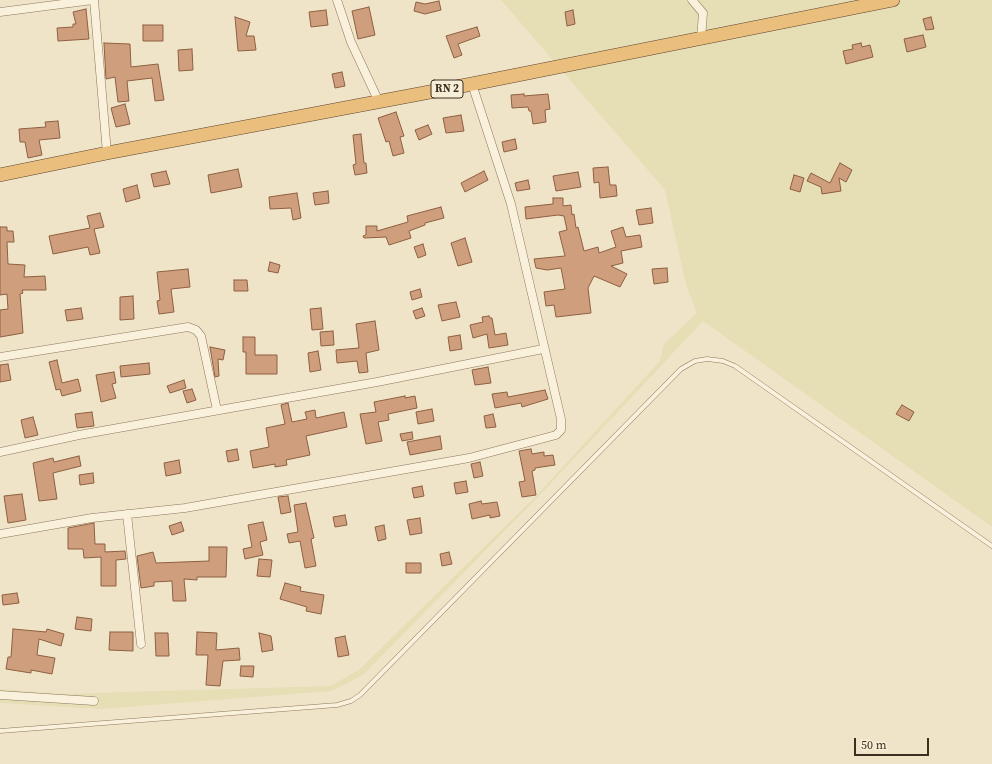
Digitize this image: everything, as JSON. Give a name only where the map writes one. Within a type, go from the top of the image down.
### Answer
[{"type":"highway","name":"RN 2","points":[[0,175],[107,153],[472,84],[893,0]]},
{"type":"street","points":[[0,12],[93,0],[107,153]]},
{"type":"street","points":[[337,0],[351,42],[379,102]]},
{"type":"street","points":[[692,0],[703,13],[701,39]]},
{"type":"street","points":[[0,534],[92,518],[186,508],[469,458],[556,435],[561,430],[561,419],[543,349],[508,192],[472,84]]},
{"type":"street","points":[[0,357],[188,327],[196,330],[201,336],[217,410]]},
{"type":"street","points":[[0,452],[79,435],[377,382],[543,349]]},
{"type":"street","points":[[127,514],[141,644]]},
{"type":"street","points":[[0,695],[94,701]]},
{"type":"lane","points":[[0,731],[337,705],[351,701],[360,695],[681,369],[695,361],[707,358],[723,361],[736,366],[992,546]]},
{"type":"shaded area","points":[[501,0],[992,0],[992,527],[703,321],[538,497],[363,675],[331,691],[101,709],[0,703],[0,689],[61,694],[330,686],[359,670],[537,495],[660,361],[664,344],[697,313],[686,285],[665,190]]},
{"type":"building","points":[[439,1],[441,10],[425,14],[414,11],[416,2],[425,4]]},
{"type":"building","points":[[369,7],[375,35],[358,39],[352,11]]},
{"type":"building","points":[[86,9],[89,39],[58,41],[57,28],[73,27],[73,24],[76,24],[73,12]]},
{"type":"building","points":[[326,10],[328,25],[311,27],[309,12]]},
{"type":"building","points":[[573,10],[575,24],[567,26],[565,12]]},
{"type":"building","points":[[235,17],[250,22],[246,36],[254,36],[256,50],[238,51]]},
{"type":"building","points":[[931,17],[934,29],[926,30],[923,19]]},
{"type":"building","points":[[143,25],[163,25],[163,41],[143,41]]},
{"type":"building","points":[[477,27],[480,36],[458,44],[462,55],[454,58],[446,36]]},
{"type":"building","points":[[923,35],[926,47],[907,52],[904,39]]},
{"type":"building","points":[[104,43],[130,44],[131,67],[158,64],[164,100],[155,101],[152,78],[127,81],[129,101],[118,102],[115,77],[106,79]]},
{"type":"building","points":[[861,43],[862,47],[870,45],[873,57],[846,64],[843,51],[853,49],[852,45]]},
{"type":"building","points":[[192,49],[193,70],[179,71],[178,50]]},
{"type":"building","points":[[342,72],[345,86],[335,88],[332,74]]},
{"type":"building","points":[[524,94],[524,96],[548,94],[550,109],[545,110],[546,122],[533,124],[531,111],[529,111],[528,107],[512,108],[511,95]]},
{"type":"building","points":[[125,104],[130,124],[116,127],[111,108]]},
{"type":"building","points":[[396,112],[404,136],[400,137],[404,153],[393,156],[389,141],[386,142],[378,118]]},
{"type":"building","points":[[461,115],[464,131],[446,133],[443,118]]},
{"type":"building","points":[[58,121],[60,138],[39,140],[42,155],[28,158],[25,142],[20,142],[19,129],[46,127],[45,122]]},
{"type":"building","points":[[428,125],[432,134],[419,140],[415,130]]},
{"type":"building","points":[[361,134],[364,163],[366,163],[367,173],[355,175],[353,165],[356,164],[353,135]]},
{"type":"building","points":[[515,139],[517,149],[504,152],[502,142]]},
{"type":"building","points":[[840,163],[852,170],[846,182],[839,178],[841,191],[822,194],[821,187],[807,181],[811,173],[830,183]]},
{"type":"building","points":[[608,167],[610,185],[616,185],[617,196],[600,198],[599,182],[594,183],[593,168]]},
{"type":"building","points":[[238,169],[242,187],[211,193],[208,175]]},
{"type":"building","points":[[166,171],[170,184],[154,187],[151,174]]},
{"type":"building","points":[[484,171],[488,180],[465,192],[461,183]]},
{"type":"building","points":[[578,172],[581,187],[556,191],[553,176]]},
{"type":"building","points":[[794,175],[804,178],[800,192],[790,189]]},
{"type":"building","points":[[528,180],[530,189],[517,191],[515,183]]},
{"type":"building","points":[[137,185],[140,198],[126,202],[123,189]]},
{"type":"building","points":[[328,191],[329,203],[315,205],[313,193]]},
{"type":"building","points":[[297,193],[301,218],[293,220],[291,208],[270,209],[269,197]]},
{"type":"building","points":[[553,198],[563,198],[563,206],[571,205],[572,215],[574,214],[576,228],[578,227],[584,251],[598,247],[599,253],[616,247],[611,231],[623,227],[626,237],[640,235],[642,247],[621,251],[623,263],[611,266],[627,274],[620,287],[594,276],[588,288],[591,313],[556,317],[554,305],[546,306],[544,292],[565,289],[561,268],[547,270],[536,268],[534,259],[565,256],[559,232],[567,230],[564,216],[558,215],[526,219],[525,207],[553,204]]},
{"type":"building","points":[[441,207],[444,218],[425,223],[425,225],[409,231],[411,238],[389,245],[386,237],[364,238],[363,236],[366,235],[366,226],[377,226],[377,231],[408,222],[407,216]]},
{"type":"building","points":[[651,208],[653,223],[639,225],[636,210]]},
{"type":"building","points":[[100,213],[104,227],[94,229],[100,253],[90,255],[88,247],[53,254],[49,236],[90,228],[87,216]]},
{"type":"building","points":[[0,227],[7,227],[7,231],[13,231],[14,242],[7,242],[8,264],[25,265],[24,277],[45,276],[46,290],[22,290],[23,293],[20,294],[23,333],[0,337],[0,310],[8,309],[7,294],[0,295]]},
{"type":"building","points":[[465,238],[472,262],[458,266],[451,243]]},
{"type":"building","points":[[423,244],[426,255],[418,258],[414,247]]},
{"type":"building","points":[[270,262],[280,265],[278,273],[268,271]]},
{"type":"building","points":[[667,268],[668,282],[654,284],[652,269]]},
{"type":"building","points":[[188,269],[190,287],[171,289],[174,312],[159,314],[157,301],[160,300],[157,272]]},
{"type":"building","points":[[234,280],[247,280],[248,291],[234,291]]},
{"type":"building","points":[[420,289],[422,297],[412,300],[410,292]]},
{"type":"building","points":[[133,296],[134,319],[120,320],[120,297]]},
{"type":"building","points":[[456,302],[460,317],[442,321],[438,305]]},
{"type":"building","points":[[81,308],[83,319],[67,321],[65,310]]},
{"type":"building","points":[[321,308],[323,329],[312,330],[310,309]]},
{"type":"building","points":[[422,308],[425,316],[416,319],[413,311]]},
{"type":"building","points":[[489,316],[492,318],[495,335],[506,333],[508,345],[489,348],[487,334],[473,338],[470,325],[483,322],[482,317]]},
{"type":"building","points":[[375,321],[379,350],[366,353],[368,372],[359,373],[357,361],[337,363],[336,350],[359,348],[356,324]]},
{"type":"building","points":[[333,331],[334,345],[321,346],[320,332]]},
{"type":"building","points":[[460,335],[462,349],[450,351],[448,337]]},
{"type":"building","points":[[243,337],[255,337],[255,355],[277,355],[277,374],[246,374],[246,352],[243,352]]},
{"type":"building","points":[[210,347],[225,350],[223,360],[218,359],[219,376],[215,377]]},
{"type":"building","points":[[318,351],[321,370],[310,372],[308,353]]},
{"type":"building","points":[[57,360],[62,383],[78,379],[81,391],[62,396],[60,389],[56,390],[49,362]]},
{"type":"building","points":[[149,363],[150,374],[121,377],[120,366]]},
{"type":"building","points":[[8,364],[11,380],[0,382],[0,365]]},
{"type":"building","points":[[488,367],[491,383],[475,385],[472,370]]},
{"type":"building","points":[[114,372],[116,383],[112,384],[116,398],[101,402],[96,375]]},
{"type":"building","points":[[184,380],[186,388],[170,393],[167,386]]},
{"type":"building","points":[[192,389],[196,400],[187,403],[183,391]]},
{"type":"building","points":[[545,390],[548,399],[522,407],[521,403],[495,408],[492,394],[507,392],[508,397]]},
{"type":"building","points":[[405,396],[405,398],[415,396],[417,408],[388,414],[389,420],[378,422],[382,441],[366,444],[360,414],[376,412],[374,402]]},
{"type":"building","points":[[288,403],[292,422],[307,419],[305,412],[315,410],[316,418],[344,412],[347,427],[306,436],[310,455],[286,460],[287,465],[275,467],[275,464],[253,468],[250,451],[269,447],[266,428],[285,424],[281,405]]},
{"type":"building","points":[[902,405],[914,412],[909,421],[896,414]]},
{"type":"building","points":[[432,409],[434,421],[418,424],[416,412]]},
{"type":"building","points":[[92,412],[94,426],[77,428],[75,414]]},
{"type":"building","points":[[493,414],[496,427],[486,428],[484,416]]},
{"type":"building","points":[[33,417],[38,435],[25,438],[21,420]]},
{"type":"building","points":[[412,432],[413,439],[402,441],[400,434]]},
{"type":"building","points":[[440,436],[442,449],[410,455],[407,442]]},
{"type":"building","points":[[237,449],[239,460],[228,462],[226,451]]},
{"type":"building","points":[[531,449],[532,454],[544,452],[544,456],[553,455],[555,465],[535,468],[535,470],[532,471],[536,495],[522,497],[519,482],[525,481],[519,451]]},
{"type":"building","points":[[79,456],[81,466],[53,473],[57,499],[39,501],[33,463],[53,458],[54,462]]},
{"type":"building","points":[[179,460],[181,473],[166,476],[164,463]]},
{"type":"building","points":[[480,462],[483,476],[474,478],[471,464]]},
{"type":"building","points":[[93,473],[94,483],[80,485],[79,475]]},
{"type":"building","points":[[466,481],[468,492],[456,494],[454,483]]},
{"type":"building","points":[[422,486],[424,496],[414,498],[412,488]]},
{"type":"building","points":[[22,494],[26,520],[8,523],[4,496]]},
{"type":"building","points":[[288,496],[291,512],[281,514],[278,497]]},
{"type":"building","points":[[481,501],[482,504],[497,502],[500,516],[490,518],[490,515],[472,519],[469,504]]},
{"type":"building","points":[[306,503],[314,538],[311,539],[316,566],[305,568],[300,541],[289,543],[287,534],[298,532],[294,505]]},
{"type":"building","points":[[345,515],[347,525],[335,527],[333,517]]},
{"type":"building","points":[[420,518],[422,533],[410,535],[407,520]]},
{"type":"building","points":[[181,522],[184,531],[172,535],[169,526]]},
{"type":"building","points":[[263,522],[267,540],[260,542],[263,555],[245,559],[243,549],[252,547],[248,525]]},
{"type":"building","points":[[94,523],[95,544],[105,544],[105,552],[125,551],[126,559],[116,560],[116,586],[101,586],[101,557],[84,558],[83,549],[68,549],[68,528]]},
{"type":"building","points":[[384,525],[386,539],[378,541],[375,527]]},
{"type":"building","points":[[209,547],[227,547],[226,577],[197,577],[197,580],[184,579],[186,601],[173,601],[172,581],[154,582],[154,586],[141,588],[137,556],[153,552],[156,563],[209,561]]},
{"type":"building","points":[[449,552],[452,564],[442,566],[440,554]]},
{"type":"building","points":[[259,559],[272,560],[270,577],[257,576]]},
{"type":"building","points":[[406,563],[421,563],[421,573],[406,573]]},
{"type":"building","points":[[285,583],[301,587],[300,591],[324,595],[321,614],[306,611],[307,607],[280,599]]},
{"type":"building","points":[[17,593],[19,603],[3,605],[2,595]]},
{"type":"building","points":[[77,617],[92,619],[91,631],[75,629]]},
{"type":"building","points":[[13,629],[46,632],[47,629],[64,634],[61,646],[39,639],[37,655],[55,658],[52,674],[31,670],[31,673],[6,669],[8,657],[11,657]]},
{"type":"building","points":[[110,632],[133,632],[133,651],[109,650]]},
{"type":"building","points":[[197,632],[217,633],[216,650],[239,648],[240,660],[223,661],[220,686],[206,685],[208,655],[196,655]]},
{"type":"building","points":[[155,633],[168,633],[169,656],[156,656]]},
{"type":"building","points":[[259,633],[271,636],[273,650],[262,652]]},
{"type":"building","points":[[345,636],[349,655],[338,657],[335,638]]},
{"type":"building","points":[[241,666],[254,666],[253,677],[240,676]]}]
